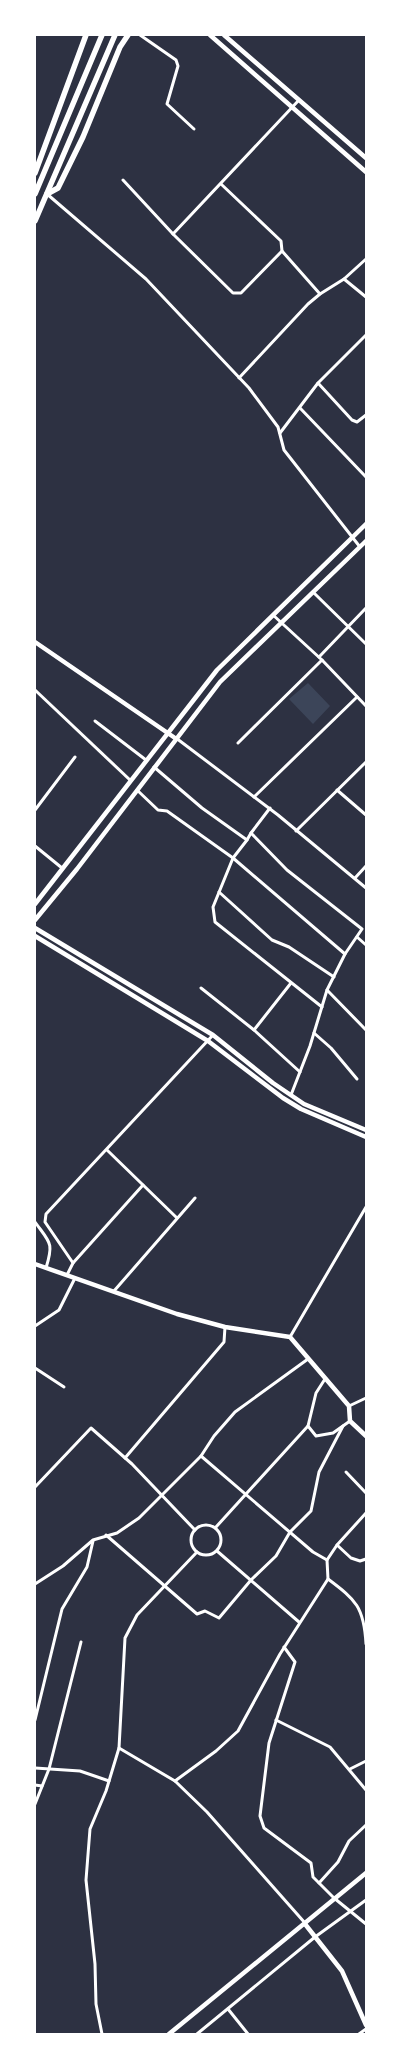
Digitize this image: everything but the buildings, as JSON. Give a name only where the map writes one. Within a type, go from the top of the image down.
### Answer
[{"type":"main road","points":[[35,173],[86,35]]},
{"type":"main road","points":[[36,189],[102,35]]},
{"type":"main road","points":[[35,221],[114,35]]},
{"type":"main road","points":[[46,194],[58,188],[83,137],[120,47],[128,35]]},
{"type":"street","points":[[140,35],[176,60],[178,66],[167,104],[194,129]]},
{"type":"street","points":[[210,35],[366,172]]},
{"type":"street","points":[[224,35],[366,158]]},
{"type":"street","points":[[173,234],[299,100]]},
{"type":"street","points":[[123,180],[173,234],[233,293],[241,293],[282,250]]},
{"type":"street","points":[[221,184],[281,241],[282,250],[320,294]]},
{"type":"street","points":[[46,194],[146,278],[239,378],[278,427],[284,450],[360,547]]},
{"type":"street","points":[[239,378],[320,294],[344,279],[366,259]]},
{"type":"street","points":[[344,279],[366,297]]},
{"type":"street","points":[[280,434],[318,383],[366,335]]},
{"type":"street","points":[[318,383],[352,420],[357,422],[366,415]]},
{"type":"street","points":[[300,408],[366,477]]},
{"type":"street","points":[[35,904],[217,670],[366,524]]},
{"type":"street","points":[[35,920],[77,869],[175,738],[220,682],[366,541]]},
{"type":"street","points":[[314,593],[366,644]]},
{"type":"street","points":[[319,657],[366,608]]},
{"type":"street","points":[[273,615],[319,657],[366,705]]},
{"type":"street","points":[[35,642],[168,733],[270,808],[366,888]]},
{"type":"street","points":[[238,743],[322,660]]},
{"type":"street","points":[[35,690],[130,780]]},
{"type":"street","points":[[254,797],[357,697]]},
{"type":"street","points":[[95,721],[146,760]]},
{"type":"street","points":[[35,810],[75,757]]},
{"type":"street","points":[[296,831],[366,762]]},
{"type":"street","points":[[154,767],[202,808],[246,840]]},
{"type":"street","points":[[137,790],[158,810],[167,811],[233,858],[345,954]]},
{"type":"street","points":[[337,790],[366,815]]},
{"type":"street","points":[[270,808],[233,858],[213,907],[215,922],[322,1007]]},
{"type":"street","points":[[251,834],[287,870],[362,929],[345,954],[327,990],[291,1095]]},
{"type":"street","points":[[35,846],[62,868]]},
{"type":"street","points":[[355,878],[366,866]]},
{"type":"street","points":[[218,892],[272,940],[289,947],[334,977]]},
{"type":"street","points":[[35,928],[213,1035],[304,1104],[366,1130]]},
{"type":"street","points":[[35,936],[208,1041],[283,1098],[301,1109],[366,1137]]},
{"type":"street","points":[[357,937],[366,945]]},
{"type":"street","points":[[254,1030],[291,983]]},
{"type":"street","points":[[201,988],[254,1030],[300,1072]]},
{"type":"street","points":[[327,990],[366,1030]]},
{"type":"street","points":[[314,1032],[331,1048],[357,1079]]},
{"type":"street","points":[[73,1263],[44,1219],[213,1035]]},
{"type":"street","points":[[107,1150],[177,1218]]},
{"type":"street","points":[[67,1276],[73,1263],[143,1186]]},
{"type":"street","points":[[114,1291],[194,1198]]},
{"type":"street","points":[[290,1337],[366,1207]]},
{"type":"street","points":[[35,1222],[51,1244],[51,1253],[46,1268]]},
{"type":"street","points":[[35,1264],[177,1314],[225,1327],[290,1337],[348,1406],[350,1421],[366,1436]]},
{"type":"street","points":[[35,1326],[59,1310],[75,1278]]},
{"type":"street","points":[[125,1458],[224,1342],[225,1327]]},
{"type":"street","points":[[35,1584],[63,1566],[94,1540],[117,1533],[140,1518],[200,1456],[235,1412],[308,1359]]},
{"type":"street","points":[[35,1368],[64,1387]]},
{"type":"street","points":[[216,1527],[308,1426],[316,1393],[325,1379]]},
{"type":"street","points":[[348,1406],[366,1398]]},
{"type":"street","points":[[308,1426],[316,1436],[333,1434],[350,1421]]},
{"type":"street","points":[[106,1535],[197,1614],[205,1611],[219,1618],[251,1580],[276,1556],[290,1532],[311,1510],[319,1472],[343,1426]]},
{"type":"street","points":[[35,1487],[91,1428],[125,1458],[195,1530]]},
{"type":"street","points":[[200,1456],[290,1532],[327,1560]]},
{"type":"street","points":[[346,1472],[366,1494]]},
{"type":"street","points":[[175,1781],[216,1751],[238,1731],[284,1647],[328,1579],[327,1560],[337,1545],[366,1513]]},
{"type":"street","points":[[205,1524],[216,1527],[222,1541],[218,1551],[207,1556],[197,1552],[191,1542],[195,1530],[205,1524]]},
{"type":"street","points":[[35,1720],[62,1609],[87,1566],[94,1540]]},
{"type":"street","points":[[337,1545],[351,1558],[360,1561],[366,1559]]},
{"type":"street","points":[[218,1551],[299,1622]]},
{"type":"street","points":[[102,2034],[96,2004],[95,1964],[86,1880],[90,1829],[109,1781],[119,1748],[125,1638],[137,1616],[197,1552]]},
{"type":"street","points":[[328,1579],[350,1596],[361,1612],[366,1615]]},
{"type":"street","points":[[361,1612],[366,1644]]},
{"type":"street","points":[[35,1804],[49,1769],[81,1642]]},
{"type":"street","points":[[284,1647],[295,1662],[269,1742],[260,1816],[264,1828],[311,1863],[313,1877],[334,1898],[366,1924]]},
{"type":"street","points":[[276,1720],[330,1747],[366,1790]]},
{"type":"street","points":[[119,1748],[175,1781],[208,1812],[305,1924],[342,1971],[366,2025]]},
{"type":"street","points":[[350,1769],[366,1761]]},
{"type":"street","points":[[35,1768],[80,1771],[109,1781]]},
{"type":"street","points":[[35,1785],[42,1786]]},
{"type":"street","points":[[319,1883],[338,1862],[348,1841],[366,1825]]},
{"type":"street","points":[[169,2034],[366,1873]]},
{"type":"street","points":[[197,2034],[315,1937],[366,1900]]},
{"type":"street","points":[[228,2009],[248,2034]]},
{"type":"street","points":[[361,2013],[366,2010]]},
{"type":"street","points":[[359,2034],[366,2029]]},
{"type":"shaded area","points":[[308,683],[330,706],[313,724],[289,699]]}]
